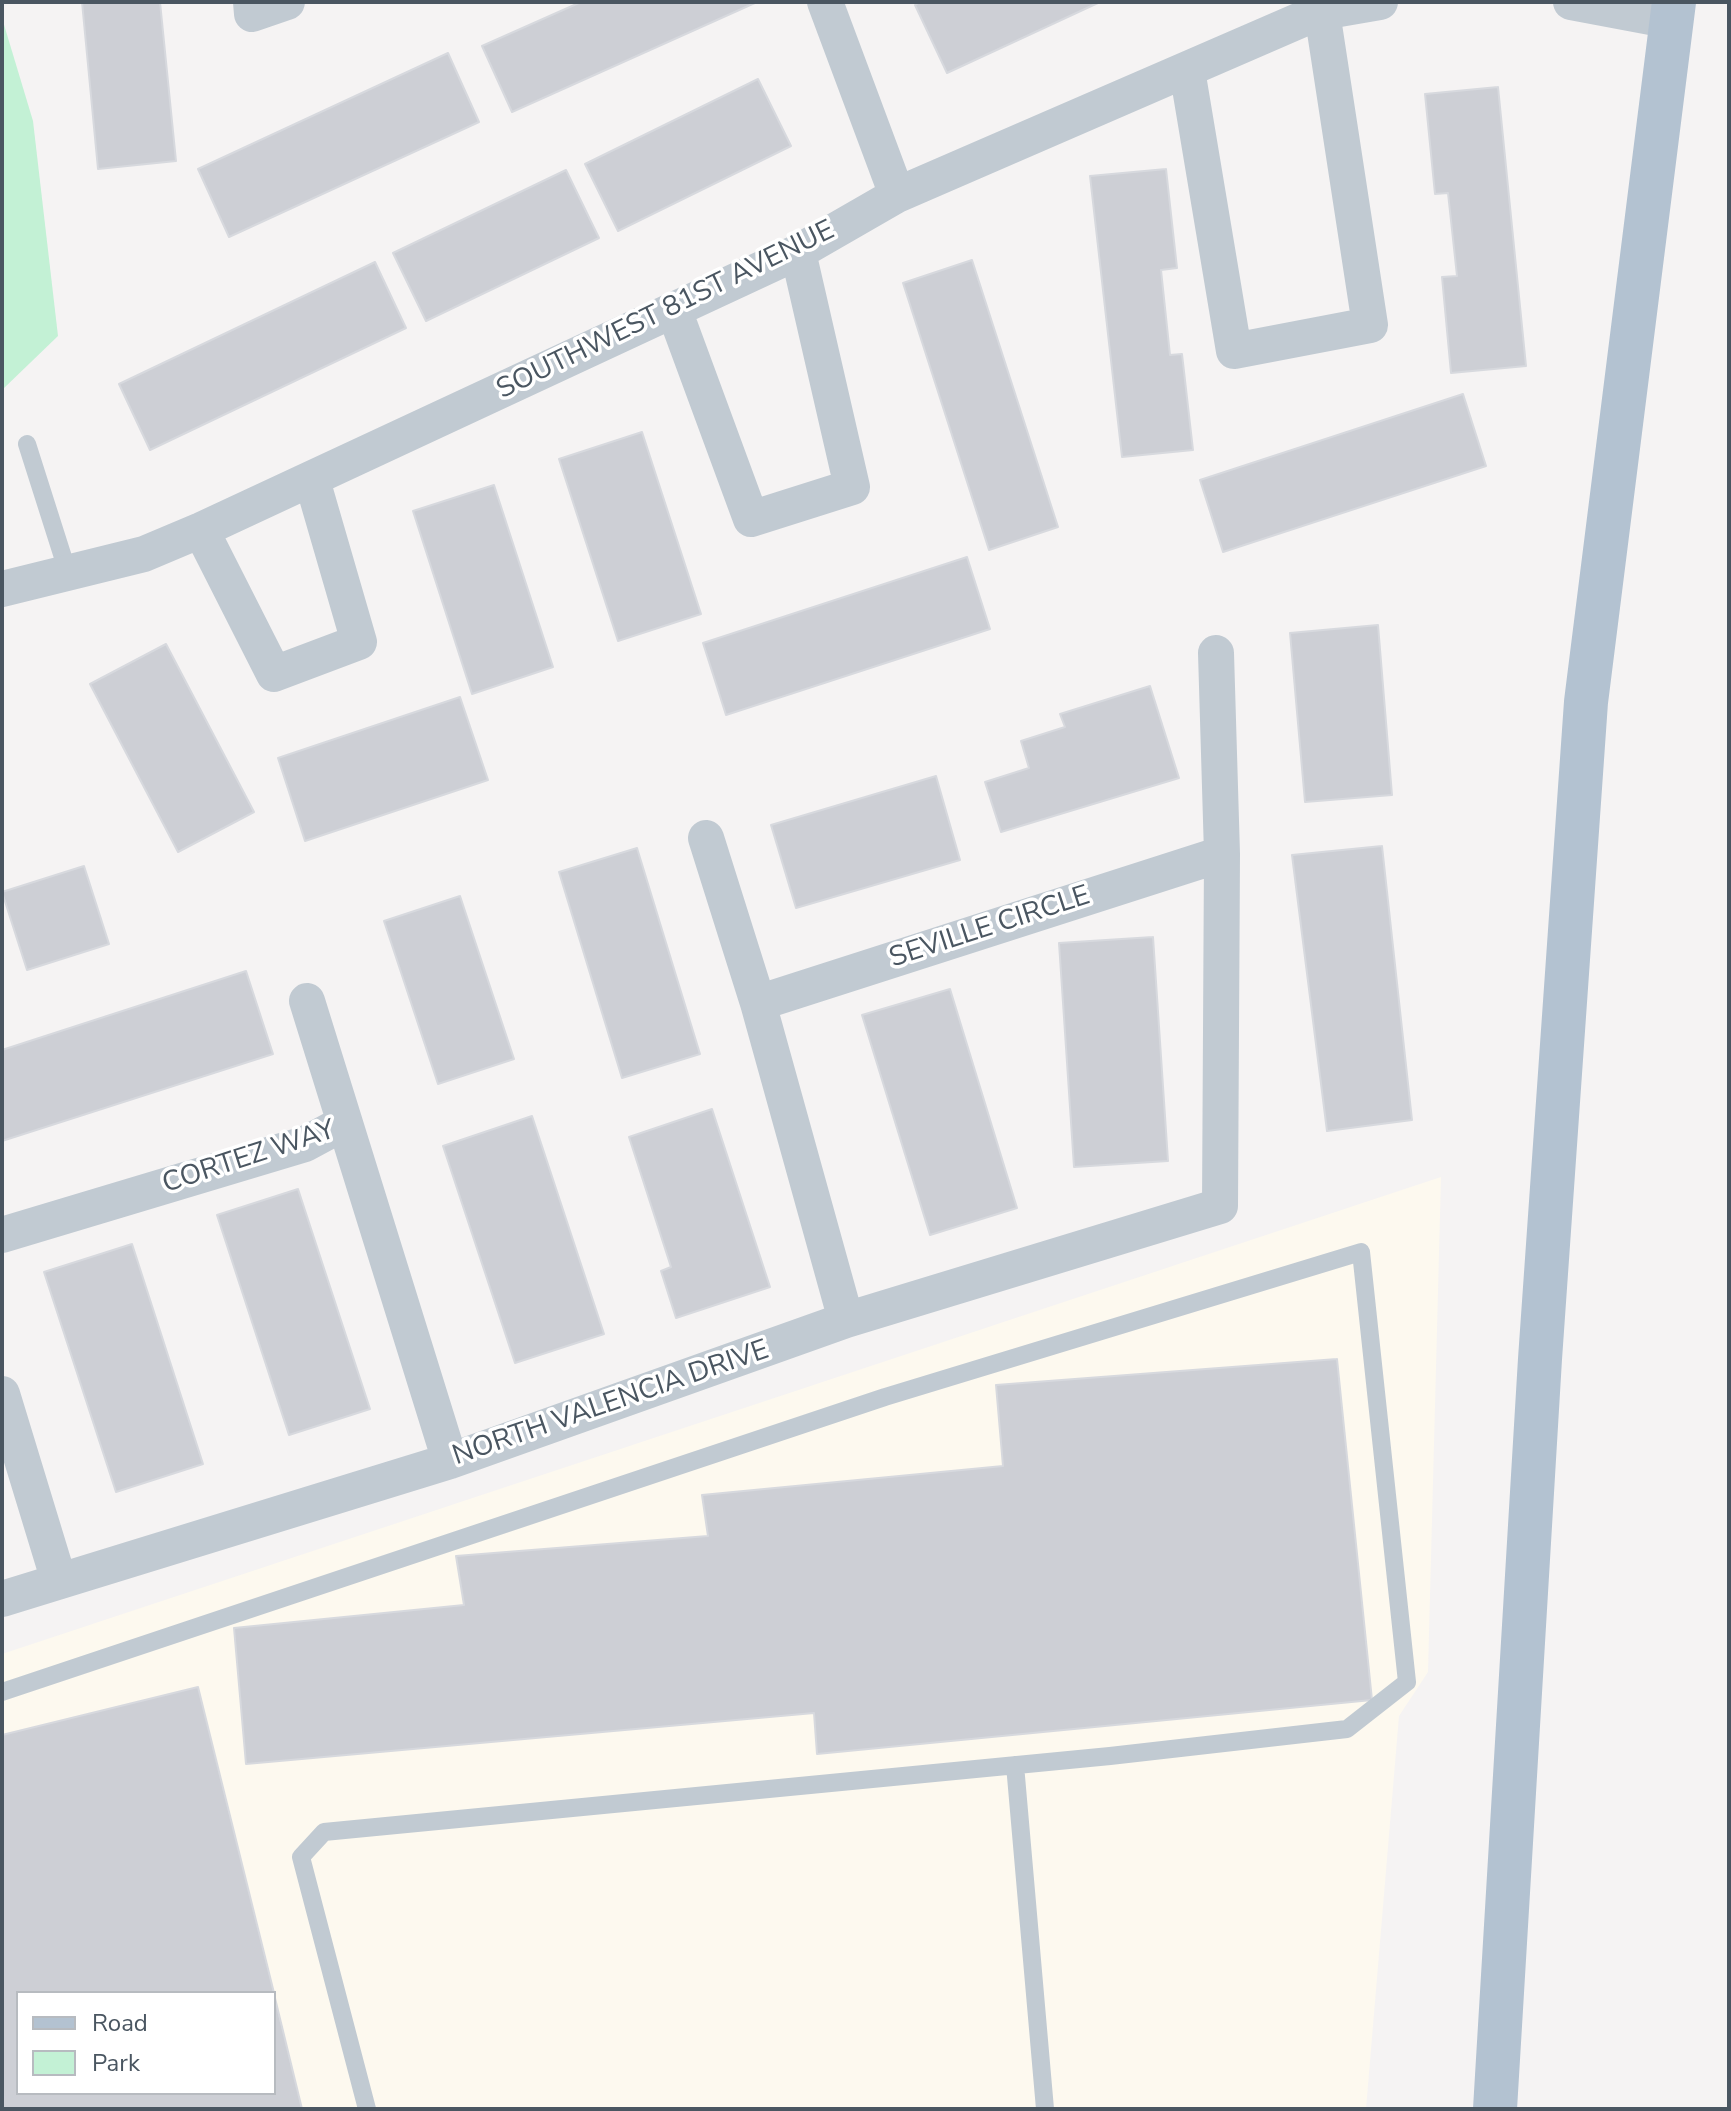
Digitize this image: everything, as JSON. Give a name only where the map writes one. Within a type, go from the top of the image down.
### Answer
[{"type":"main road","points":[[1495,2109],[1530,1512],[1586,702],[1673,12]]},
{"type":"street","points":[[251,2],[252,14],[287,2]]},
{"type":"street","points":[[825,2],[897,195]]},
{"type":"street","name":"SOUTHWEST 81ST AVENUE","points":[[2,589],[144,554],[201,530],[798,252],[897,195],[1330,5],[1380,2]]},
{"type":"street","points":[[1571,2],[1673,12]]},
{"type":"street","points":[[1187,70],[1234,351],[1370,325],[1330,5]]},
{"type":"street","points":[[674,310],[751,519],[852,487],[798,252]]},
{"type":"street","points":[[201,530],[274,674],[359,642],[312,480]]},
{"type":"street","points":[[1216,653],[1222,854]]},
{"type":"street","points":[[706,838],[758,1003],[846,1320]]},
{"type":"street","name":"SEVILLE CIRCLE","points":[[758,1003],[1222,854]]},
{"type":"street","name":"NORTH VALENCIA DRIVE","points":[[2,1599],[450,1461],[846,1320],[1220,1206],[1222,854]]},
{"type":"street","points":[[307,1001],[344,1123]]},
{"type":"street","name":"CORTEZ WAY","points":[[2,1235],[305,1144],[344,1123],[450,1461]]},
{"type":"street","points":[[2,1394],[59,1581]]},
{"type":"lane","points":[[27,444],[68,573]]},
{"type":"lane","points":[[2,1692],[885,1397],[1361,1252],[1407,1682],[1347,1729],[1015,1765],[324,1832],[301,1857],[367,2109]]},
{"type":"lane","points":[[1015,1765],[1045,2109]]},
{"type":"shaded area","points":[[1441,1177],[1428,1672],[1399,1716],[1366,2109],[2,2109],[2,1654]]},
{"type":"green space","points":[[2,18],[33,121],[58,336],[2,390]]},
{"type":"building","points":[[82,2],[160,2],[176,161],[98,169]]},
{"type":"building","points":[[581,2],[757,2],[512,112],[482,46]]},
{"type":"building","points":[[920,2],[1100,2],[947,73],[915,5]]},
{"type":"building","points":[[448,53],[479,122],[229,237],[198,169]]},
{"type":"building","points":[[758,79],[791,146],[618,231],[585,164]]},
{"type":"building","points":[[1498,87],[1526,366],[1451,373],[1442,277],[1457,276],[1448,193],[1435,194],[1425,94]]},
{"type":"building","points":[[1166,169],[1177,268],[1161,270],[1170,355],[1182,354],[1193,450],[1122,457],[1090,176]]},
{"type":"building","points":[[566,170],[599,238],[426,321],[393,253]]},
{"type":"building","points":[[972,260],[1058,527],[989,550],[903,283]]},
{"type":"building","points":[[375,262],[406,328],[150,450],[119,384]]},
{"type":"building","points":[[1463,394],[1486,466],[1223,552],[1200,480]]},
{"type":"building","points":[[642,432],[701,614],[618,641],[559,459]]},
{"type":"building","points":[[494,485],[553,667],[472,694],[413,511]]},
{"type":"building","points":[[967,557],[990,629],[726,715],[703,643]]},
{"type":"building","points":[[1378,625],[1392,795],[1305,802],[1290,633]]},
{"type":"building","points":[[166,644],[254,812],[178,852],[90,684]]},
{"type":"building","points":[[1150,686],[1179,778],[1001,832],[985,782],[1029,768],[1021,741],[1065,727],[1060,714]]},
{"type":"building","points":[[460,697],[488,780],[305,841],[278,758]]},
{"type":"building","points":[[936,776],[960,860],[796,908],[771,825]]},
{"type":"building","points":[[1382,846],[1412,1120],[1327,1131],[1292,855]]},
{"type":"building","points":[[637,848],[700,1054],[622,1078],[559,872]]},
{"type":"building","points":[[84,866],[109,944],[27,970],[2,892]]},
{"type":"building","points":[[460,896],[514,1059],[438,1084],[384,921]]},
{"type":"building","points":[[1153,937],[1168,1161],[1074,1167],[1059,943]]},
{"type":"building","points":[[246,971],[273,1054],[2,1141],[2,1050]]},
{"type":"building","points":[[950,989],[1017,1208],[930,1235],[862,1015]]},
{"type":"building","points":[[712,1109],[770,1287],[676,1318],[661,1271],[671,1267],[629,1137]]},
{"type":"building","points":[[532,1116],[604,1334],[515,1363],[443,1146]]},
{"type":"building","points":[[298,1189],[370,1409],[289,1435],[217,1215]]},
{"type":"building","points":[[132,1244],[203,1464],[116,1492],[44,1272]]},
{"type":"building","points":[[1337,1359],[1372,1700],[817,1754],[814,1713],[246,1764],[234,1628],[464,1605],[456,1556],[708,1536],[702,1495],[1003,1466],[996,1385]]},
{"type":"building","points":[[198,1687],[274,1991],[16,1991],[16,2095],[276,2095],[276,2002],[302,2109],[2,2109],[2,1735]]}]
